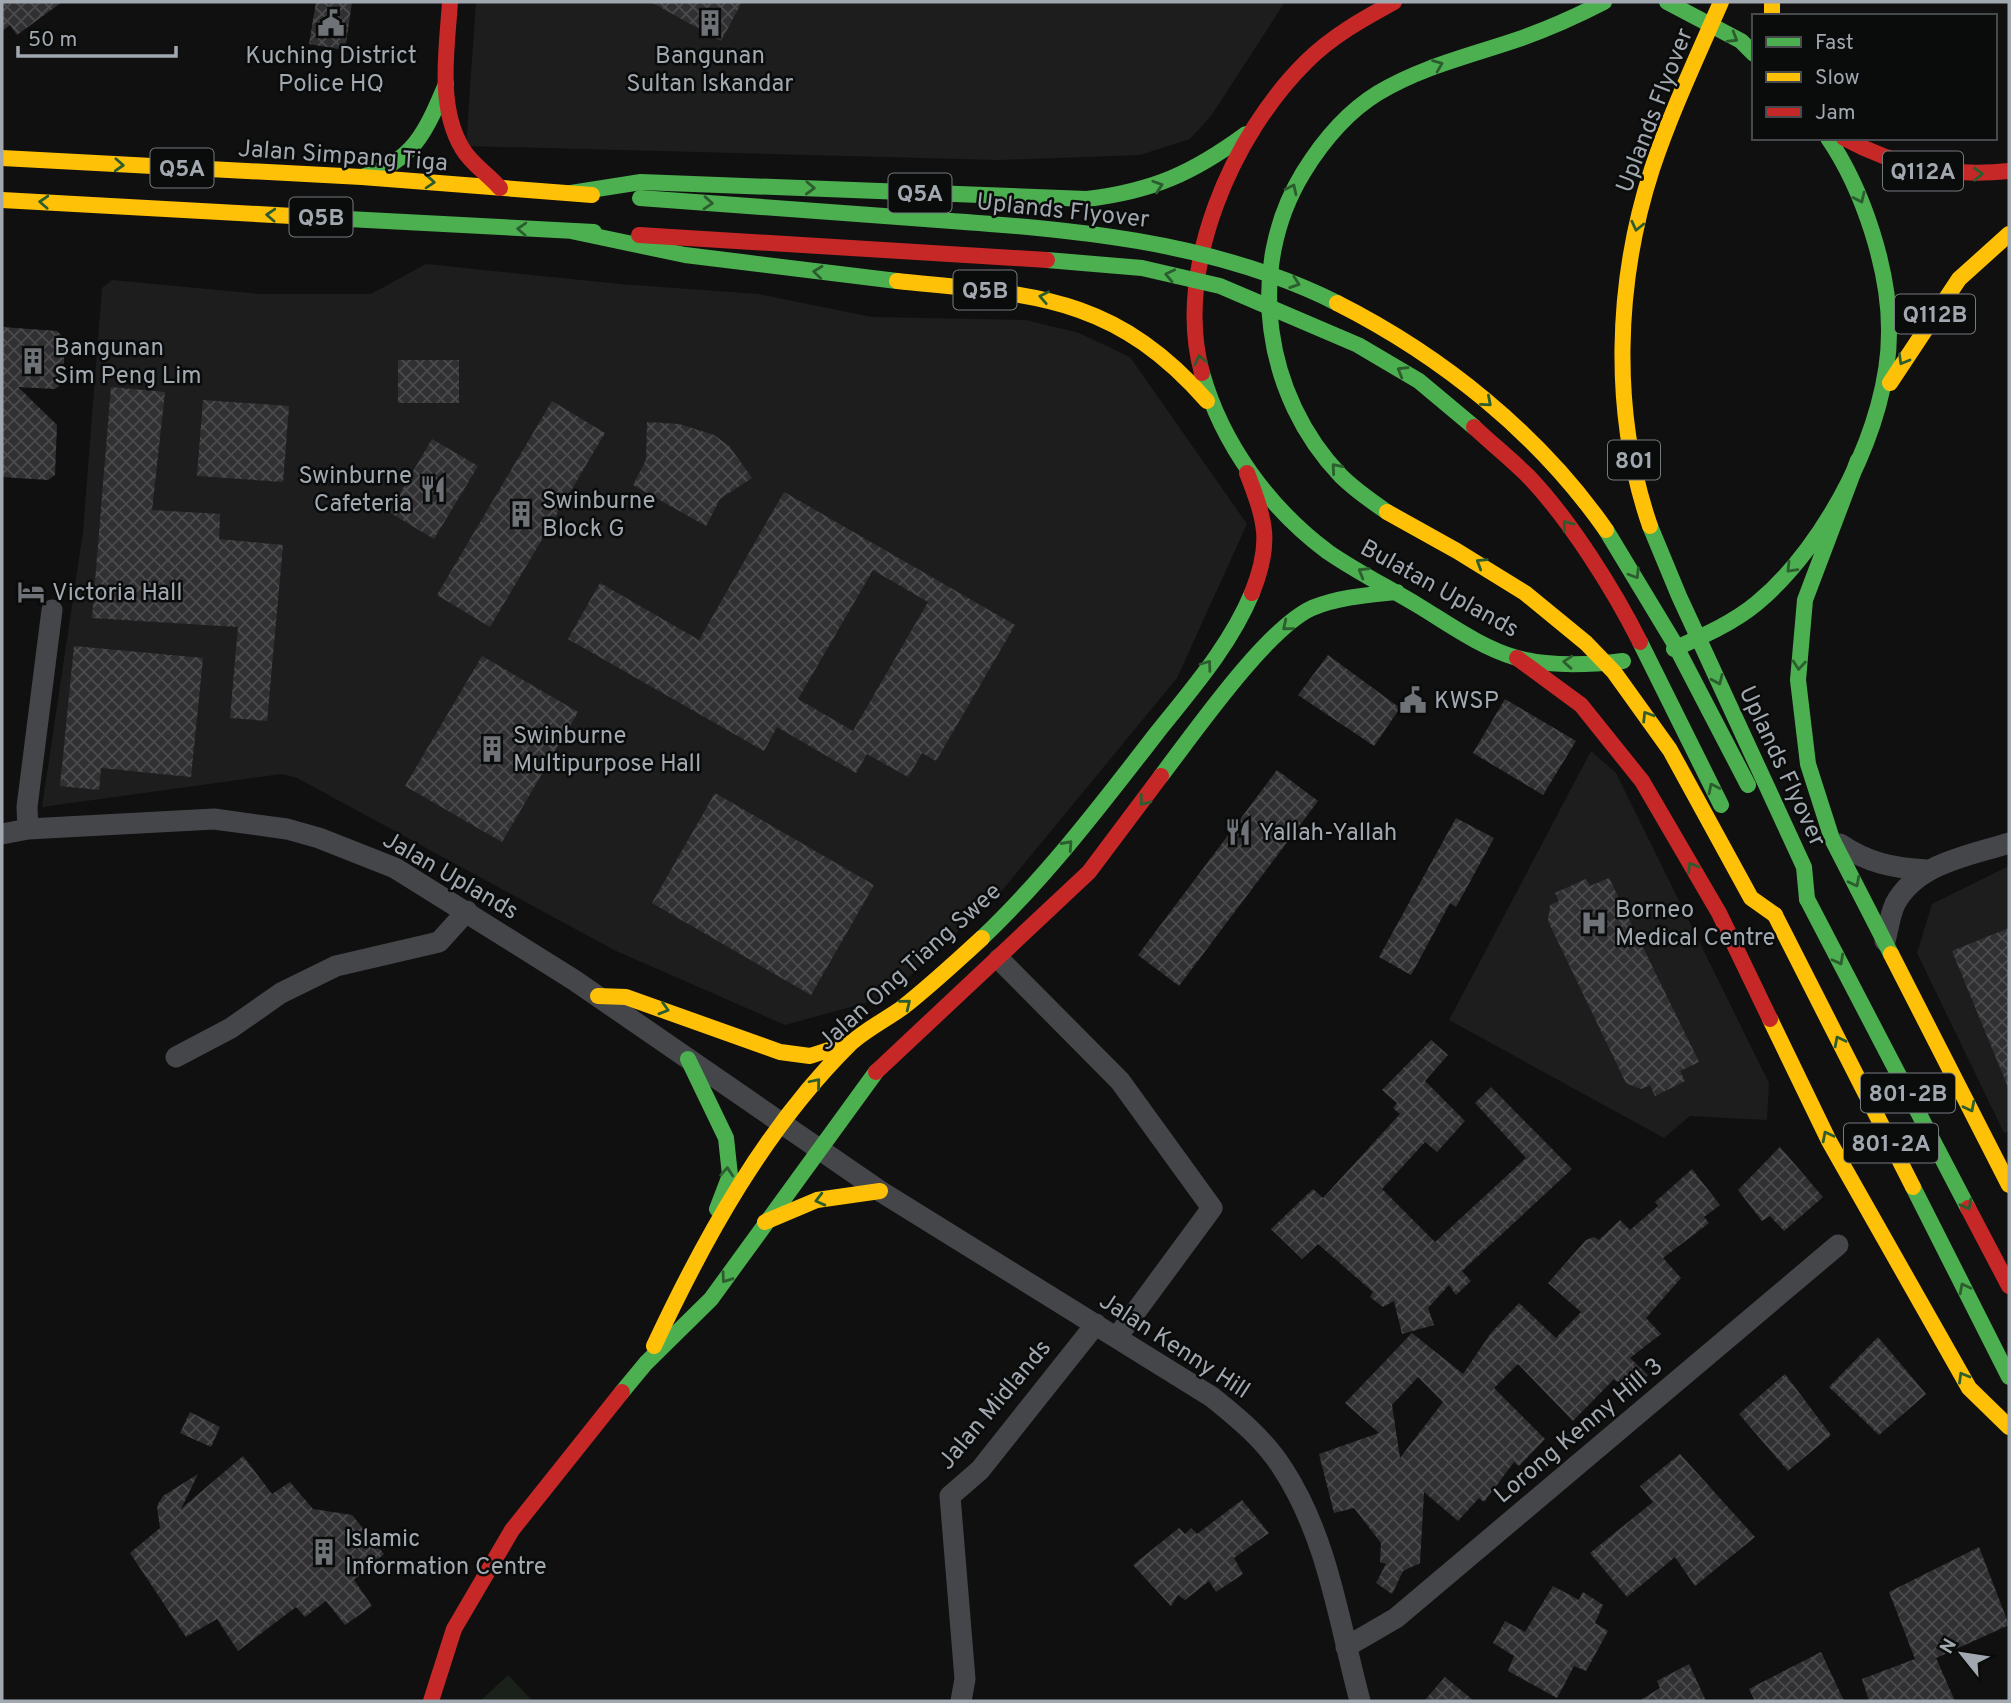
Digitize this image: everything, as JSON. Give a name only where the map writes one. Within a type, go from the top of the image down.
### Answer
[{"type":"main road","points":[[450,2],[446,84],[462,148],[500,188]]},
{"type":"main road","name":"Bulatan Uplands","points":[[1394,2],[1329,42],[1286,81],[1252,129],[1222,192],[1200,259],[1198,355],[1218,414],[1245,467],[1328,551],[1459,630],[1517,658],[1600,664],[1656,656],[1712,633],[1758,602],[1800,558],[1831,512],[1858,460],[1876,407],[1889,342],[1882,279],[1866,211],[1830,140]]},
{"type":"main road","points":[[1604,2],[1542,31],[1412,75],[1377,94],[1345,119],[1298,177],[1284,207],[1265,286],[1270,340],[1281,377],[1299,415],[1317,447],[1348,483],[1387,512],[1480,562],[1538,602],[1583,639],[1640,704],[1751,898],[1775,915]]},
{"type":"main road","points":[[1667,2],[1741,41],[1752,52]]},
{"type":"main road","name":"Uplands Flyover","points":[[1721,2],[1669,122],[1652,168],[1636,229],[1625,299],[1623,376],[1630,443],[1650,523],[1673,581],[1804,866],[1807,900]]},
{"type":"main road","points":[[362,177],[385,172],[404,159],[424,134],[446,84]]},
{"type":"main road","name":"Q5A","points":[[571,193],[641,182],[1087,199],[1135,194],[1172,181],[1210,161],[1252,129]]},
{"type":"main road","name":"Q112A","points":[[1848,140],[1906,168],[1940,174],[2009,172]]},
{"type":"main road","name":"Jalan Simpang Tiga","points":[[2,158],[362,177],[640,198]]},
{"type":"main road","name":"Uplands Flyover","points":[[640,198],[1079,230],[1144,240],[1232,261],[1303,286],[1383,325],[1438,361],[1512,424],[1586,501],[1651,601],[1807,900]]},
{"type":"main road","name":"Q5B","points":[[2,200],[570,231],[634,247],[711,260],[1032,295],[1074,303],[1151,344],[1183,372],[1218,414]]},
{"type":"main road","name":"Uplands Flyover","points":[[570,231],[1069,261],[1142,268],[1220,286],[1358,345],[1419,381],[1457,412],[1530,478],[1562,518],[1625,611],[1727,818]]},
{"type":"main road","name":"Q112B","points":[[1876,407],[1908,352],[1959,279],[2009,234]]},
{"type":"main road","points":[[1858,460],[1805,600],[1798,680],[1808,764],[1832,839],[2008,1179]]},
{"type":"main road","name":"Jalan Ong Tiang Swee","points":[[646,1363],[684,1280],[783,1124],[850,1044],[903,1007],[996,924],[1079,833],[1237,623],[1257,581],[1267,543],[1262,512],[1245,467]]},
{"type":"main road","name":"Jalan Ong Tiang Swee","points":[[431,1701],[454,1629],[505,1541],[551,1478],[646,1363],[711,1299],[817,1147],[880,1066],[999,959],[1089,872],[1208,714],[1285,625],[1311,609],[1339,599],[1397,592]]},
{"type":"main road","points":[[1517,658],[1581,705],[1642,781],[1719,914],[1829,1141],[1969,1388],[2009,1427]]},
{"type":"main road","points":[[1739,842],[1775,915]]},
{"type":"main road","name":"801-2B","points":[[1807,900],[2009,1286]]},
{"type":"main road","name":"801-2A","points":[[1775,915],[2008,1374]]},
{"type":"main road","points":[[598,996],[626,997],[780,1052],[810,1056],[850,1044]]},
{"type":"main road","points":[[684,1280],[730,1175],[726,1138],[688,1059]]},
{"type":"main road","points":[[765,1222],[817,1200],[880,1191]]},
{"type":"street","points":[[28,829],[27,807],[52,610]]},
{"type":"street","name":"Jalan Uplands","points":[[2,834],[28,829],[214,819],[287,829],[319,838],[395,868],[467,911],[598,996],[817,1147]]},
{"type":"street","points":[[1832,839],[1870,861],[1888,867],[1927,870]]},
{"type":"street","points":[[1885,941],[1894,906],[1913,881],[1927,870],[2009,843]]},
{"type":"street","points":[[176,1057],[231,1028],[281,993],[336,966],[439,942],[467,911]]},
{"type":"street","points":[[999,959],[1120,1081],[1212,1208],[1117,1337]]},
{"type":"street","name":"Jalan Kenny Hill","points":[[817,1147],[880,1191],[1212,1397],[1245,1423],[1283,1468],[1309,1518],[1328,1567],[1360,1701]]},
{"type":"street","name":"Lorong Kenny Hill 3","points":[[1346,1647],[1396,1618],[1838,1245]]},
{"type":"street","name":"Jalan Midlands","points":[[961,1701],[965,1679],[950,1496],[980,1470],[1096,1324]]},
{"type":"shaded area","points":[[476,2],[1285,2],[1211,116],[1190,139],[1140,155],[999,160],[466,146]]},
{"type":"shaded area","points":[[426,264],[620,284],[758,294],[872,317],[1026,320],[1079,333],[1130,357],[1247,524],[1177,678],[1000,893],[887,997],[785,1025],[614,950],[297,778],[282,774],[42,807],[83,532],[102,288],[112,280],[260,294],[371,294]]},
{"type":"shaded area","name":"Borneo Medical Centre","points":[[1591,751],[1616,773],[1769,1083],[1767,1120],[1690,1116],[1664,1138],[1449,1020]]},
{"type":"shaded area","points":[[2009,866],[2009,1131],[2004,1133],[1917,953],[1932,904]]},
{"type":"shaded area","points":[[508,1675],[533,1701],[480,1701]]},
{"type":"building","points":[[2,2],[62,2],[17,35],[10,25],[2,31]]},
{"type":"building","name":"Kuching District Police HQ","points":[[316,2],[352,2],[345,50],[309,44]]},
{"type":"building","name":"Bangunan Sultan Iskandar","points":[[651,2],[742,2],[721,41]]},
{"type":"building","points":[[2,327],[57,331],[65,339],[63,383],[55,389],[18,387],[57,425],[55,475],[48,480],[2,477]]},
{"type":"building","points":[[398,360],[459,360],[459,403],[398,403]]},
{"type":"building","points":[[111,387],[165,392],[152,510],[220,514],[219,539],[283,545],[267,721],[230,718],[238,627],[92,618]]},
{"type":"building","points":[[203,400],[289,406],[283,482],[197,476]]},
{"type":"building","name":"Swinburne Block G","points":[[552,401],[605,433],[490,627],[437,595]]},
{"type":"building","points":[[647,422],[679,424],[714,435],[729,446],[752,478],[720,499],[706,526],[633,485],[646,460]]},
{"type":"building","name":"Swinburne Cafeteria","points":[[432,439],[478,466],[434,539],[389,512]]},
{"type":"building","points":[[784,492],[1015,625],[936,761],[922,753],[908,777],[867,754],[856,773],[777,727],[764,751],[568,639],[600,583],[699,640]],"holes":[[[873,570],[928,602],[853,731],[798,699]]]},
{"type":"building","points":[[74,646],[203,658],[191,777],[101,768],[99,790],[60,786]]},
{"type":"building","points":[[1328,655],[1400,708],[1374,746],[1298,695]]},
{"type":"building","name":"Swinburne Multipurpose Hall","points":[[482,656],[578,712],[502,842],[405,786]]},
{"type":"building","points":[[1505,699],[1576,741],[1543,795],[1473,753]]},
{"type":"building","points":[[1277,770],[1318,801],[1179,986],[1138,955]]},
{"type":"building","points":[[715,793],[874,885],[811,995],[652,903]]},
{"type":"building","points":[[1456,818],[1494,838],[1456,907],[1450,903],[1411,975],[1379,957]]},
{"type":"building","points":[[1609,878],[1699,1062],[1680,1071],[1685,1081],[1655,1096],[1650,1085],[1641,1089],[1626,1083],[1548,921],[1550,905],[1559,901],[1555,893],[1586,879],[1590,886]]},
{"type":"building","points":[[2009,928],[2009,1087],[2008,1087],[1952,951]]},
{"type":"building","points":[[1431,1040],[1448,1055],[1425,1081],[1465,1121],[1437,1152],[1425,1142],[1382,1189],[1435,1242],[1526,1158],[1475,1103],[1491,1087],[1572,1169],[1462,1271],[1471,1281],[1456,1295],[1449,1285],[1428,1308],[1434,1325],[1402,1334],[1394,1301],[1383,1307],[1370,1297],[1373,1292],[1318,1244],[1302,1259],[1271,1229],[1313,1189],[1323,1198],[1400,1114],[1393,1108],[1397,1103],[1382,1090]]},
{"type":"building","points":[[1780,1147],[1823,1197],[1784,1231],[1770,1216],[1762,1221],[1738,1190]]},
{"type":"building","points":[[1692,1169],[1720,1205],[1704,1217],[1709,1223],[1663,1258],[1681,1278],[1646,1318],[1661,1334],[1630,1358],[1648,1375],[1629,1393],[1614,1379],[1573,1421],[1518,1364],[1494,1388],[1545,1439],[1519,1466],[1514,1462],[1484,1502],[1479,1498],[1458,1521],[1424,1492],[1420,1563],[1403,1571],[1392,1594],[1376,1583],[1386,1564],[1380,1562],[1381,1543],[1354,1508],[1334,1513],[1319,1454],[1379,1433],[1345,1403],[1412,1333],[1463,1374],[1491,1333],[1519,1303],[1556,1338],[1581,1312],[1548,1283],[1586,1240],[1594,1237],[1599,1240],[1620,1220],[1630,1230],[1658,1206],[1655,1202]],"holes":[[[1418,1377],[1443,1402],[1400,1458],[1392,1405]]]},
{"type":"building","points":[[1878,1337],[1926,1394],[1879,1435],[1829,1387]]},
{"type":"building","points":[[1785,1374],[1831,1435],[1788,1471],[1739,1414]]},
{"type":"building","points":[[190,1412],[220,1427],[211,1447],[180,1433]]},
{"type":"building","points":[[1680,1454],[1755,1537],[1695,1586],[1675,1557],[1627,1597],[1590,1553],[1653,1502],[1640,1486]]},
{"type":"building","name":"Islamic Information Centre","points":[[243,1456],[272,1494],[290,1482],[313,1509],[352,1515],[384,1554],[354,1580],[372,1606],[345,1625],[326,1601],[305,1617],[296,1607],[238,1651],[217,1619],[186,1637],[130,1553],[160,1528],[157,1506],[163,1496],[198,1474],[181,1509]]},
{"type":"building","points":[[1242,1500],[1269,1533],[1234,1558],[1243,1574],[1216,1592],[1209,1581],[1185,1600],[1178,1595],[1171,1606],[1133,1565],[1179,1528],[1185,1534],[1191,1528],[1197,1534]]},
{"type":"building","points":[[1979,1547],[2009,1625],[1936,1658],[1955,1701],[1869,1701],[1862,1679],[1915,1659],[1889,1592]]},
{"type":"building","points":[[1553,1586],[1579,1600],[1583,1592],[1603,1605],[1595,1623],[1608,1631],[1586,1671],[1574,1666],[1557,1698],[1508,1671],[1514,1656],[1493,1643],[1505,1621],[1525,1632]]},
{"type":"building","points":[[1821,1652],[1844,1701],[1755,1701],[1749,1689]]},
{"type":"building","points":[[1689,1664],[1706,1701],[1639,1701],[1660,1688],[1657,1681]]},
{"type":"building","points":[[1445,1677],[1474,1701],[1424,1701]]},
{"type":"traffic: fast","points":[[1387,512],[1346,481],[1315,444],[1294,408],[1280,370],[1271,330],[1269,290],[1274,249],[1285,210],[1318,150],[1346,118],[1378,93],[1430,68],[1532,34],[1604,2]]},
{"type":"traffic: fast","points":[[1667,2],[1741,41],[1752,52]]},
{"type":"traffic: fast","points":[[362,177],[394,162],[416,142],[432,116],[446,84]]},
{"type":"traffic: fast","points":[[571,193],[641,182],[1087,199],[1132,191],[1171,178],[1190,170],[1246,134]]},
{"type":"traffic: fast","points":[[1674,649],[1738,617],[1783,579],[1830,516],[1866,444],[1878,406],[1886,369],[1889,333],[1885,284],[1863,206],[1841,158],[1829,140]]},
{"type":"traffic: fast","points":[[640,198],[1083,233],[1188,251],[1239,264],[1289,281],[1337,303]]},
{"type":"traffic: fast","points":[[329,218],[594,232]]},
{"type":"traffic: fast","points":[[571,231],[685,255],[897,281]]},
{"type":"traffic: fast","points":[[1047,260],[1142,268],[1220,286],[1358,345],[1419,381],[1474,427]]},
{"type":"traffic: fast","points":[[1202,373],[1222,425],[1250,473],[1286,515],[1328,552],[1466,635],[1504,654],[1557,664],[1623,661]]},
{"type":"traffic: fast","points":[[1858,460],[1805,600],[1798,680],[1808,764],[1832,839],[1891,954]]},
{"type":"traffic: fast","points":[[1650,526],[1679,596],[1804,867],[1807,899]]},
{"type":"traffic: fast","points":[[1606,530],[1673,641],[1748,785]]},
{"type":"traffic: fast","points":[[1161,776],[1211,709],[1253,659],[1294,619],[1312,608],[1333,601],[1397,592]]},
{"type":"traffic: fast","points":[[982,938],[1029,890],[1073,839],[1196,684],[1233,631],[1252,593]]},
{"type":"traffic: fast","points":[[1640,642],[1721,805]]},
{"type":"traffic: fast","points":[[1807,899],[1968,1208]]},
{"type":"traffic: fast","points":[[688,1059],[726,1138],[730,1175],[717,1209]]},
{"type":"traffic: fast","points":[[622,1392],[646,1363],[711,1299],[876,1072]]},
{"type":"traffic: fast","points":[[1913,1187],[2009,1377]]},
{"type":"traffic: slow","points":[[1650,526],[1637,483],[1624,393],[1622,348],[1631,257],[1640,212],[1659,148],[1721,2]]},
{"type":"traffic: slow","points":[[1772,2],[1772,14]]},
{"type":"traffic: slow","points":[[2,158],[362,177],[592,195]]},
{"type":"traffic: slow","points":[[2,200],[329,218]]},
{"type":"traffic: slow","points":[[1890,383],[1959,279],[2009,234]]},
{"type":"traffic: slow","points":[[897,281],[1028,297],[1066,306],[1102,319],[1137,339],[1172,365],[1207,401]]},
{"type":"traffic: slow","points":[[1337,303],[1414,347],[1486,400],[1550,461],[1606,530]]},
{"type":"traffic: slow","points":[[1387,512],[1525,593],[1586,643],[1614,672],[1670,750],[1751,898],[1775,915]]},
{"type":"traffic: slow","points":[[1775,915],[1913,1187]]},
{"type":"traffic: slow","points":[[654,1346],[694,1265],[739,1186],[764,1148],[819,1077],[850,1044],[912,1000],[982,938]]},
{"type":"traffic: slow","points":[[1891,954],[2009,1185]]},
{"type":"traffic: slow","points":[[598,996],[626,997],[780,1052],[810,1056],[850,1043]]},
{"type":"traffic: slow","points":[[1770,1019],[1829,1141],[1969,1388],[2009,1427]]},
{"type":"traffic: slow","points":[[765,1222],[817,1200],[880,1191]]},
{"type":"traffic: jam","points":[[450,2],[446,58],[449,114],[454,132],[466,154],[500,188]]},
{"type":"traffic: jam","points":[[1202,373],[1195,333],[1196,291],[1203,248],[1233,165],[1255,126],[1279,92],[1306,62],[1337,36],[1394,2]]},
{"type":"traffic: jam","points":[[1848,140],[1884,156],[1924,168],[1965,172],[2009,171]]},
{"type":"traffic: jam","points":[[639,235],[1047,260]]},
{"type":"traffic: jam","points":[[1474,427],[1529,477],[1560,514],[1604,578],[1640,642]]},
{"type":"traffic: jam","points":[[1247,473],[1259,505],[1264,533],[1262,560],[1252,593]]},
{"type":"traffic: jam","points":[[1517,658],[1581,705],[1642,781],[1719,913],[1770,1019]]},
{"type":"traffic: jam","points":[[876,1072],[1089,872],[1161,776]]},
{"type":"traffic: jam","points":[[1968,1208],[2009,1286]]},
{"type":"traffic: jam","points":[[431,1701],[454,1629],[512,1530],[622,1392]]},
{"type":"place","name":"Kuching District Police HQ","points":[[331,23]]},
{"type":"place","name":"Bangunan Sultan Iskandar","points":[[710,23]]},
{"type":"place","name":"Bangunan Sim Peng Lim","points":[[33,361]]},
{"type":"place","name":"Swinburne Cafeteria","points":[[433,489]]},
{"type":"place","name":"Swinburne Block G","points":[[521,514]]},
{"type":"place","name":"Victoria Hall","points":[[31,592]]},
{"type":"place","name":"KWSP","points":[[1413,700]]},
{"type":"place","name":"Swinburne Multipurpose Hall","points":[[492,749]]},
{"type":"place","name":"Yallah-Yallah","points":[[1238,832]]},
{"type":"place","name":"Borneo Medical Centre","points":[[1594,923]]},
{"type":"place","name":"Islamic Information Centre","points":[[324,1552]]}]
